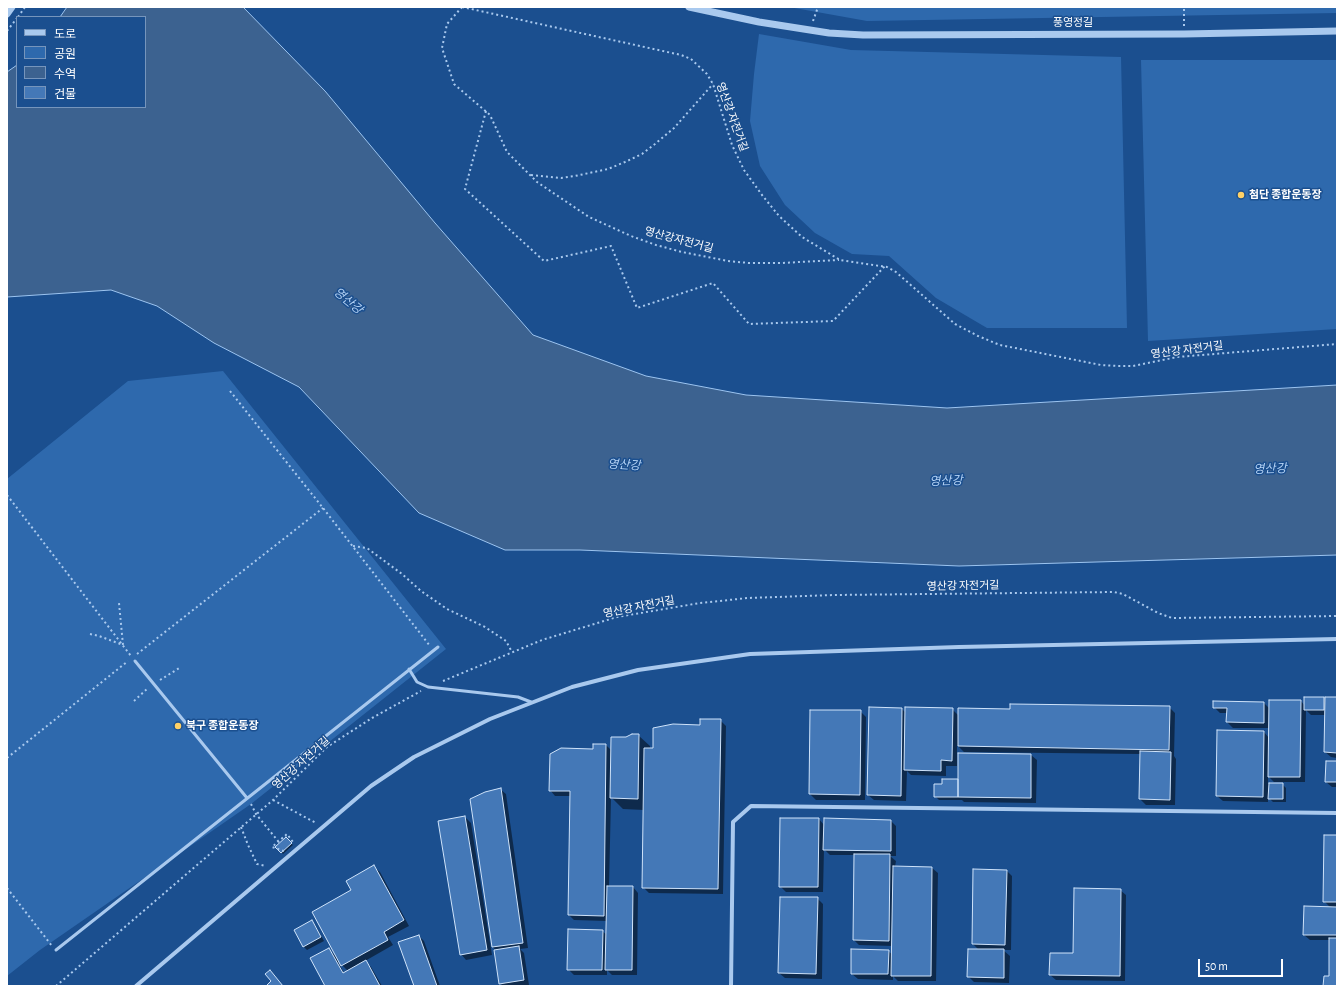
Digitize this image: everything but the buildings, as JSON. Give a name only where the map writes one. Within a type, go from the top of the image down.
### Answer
[{"type":"street","points":[[7,14],[12,7]]},
{"type":"street","name":"풍영정길","points":[[689,7],[760,22],[863,36],[1184,34],[1337,31]]},
{"type":"street","points":[[136,986],[371,786],[414,756],[531,702],[572,687],[638,670],[750,654],[959,647],[1337,639]]},
{"type":"street","points":[[731,986],[733,822],[751,806],[1337,813]]},
{"type":"lane","points":[[56,950],[409,668],[438,647]]},
{"type":"lane","points":[[134,659],[247,798]]},
{"type":"lane","points":[[409,668],[417,682],[428,687],[518,697],[531,702]]},
{"type":"path","points":[[18,16],[26,7]]},
{"type":"path","name":"영산강 자전거길","points":[[462,7],[681,55],[691,59],[700,66],[713,84],[732,145],[744,170],[779,216],[802,237],[840,260],[885,266],[896,272],[955,324],[1000,345],[1100,365],[1133,366],[1176,357],[1337,344]]},
{"type":"path","name":"영산강자전거길","points":[[462,7],[446,24],[442,48],[454,84],[490,115],[507,152],[537,182],[589,217],[631,236],[682,252],[728,261],[749,263],[781,263],[840,260]]},
{"type":"path","points":[[810,30],[818,7]]},
{"type":"path","points":[[1184,7],[1184,34]]},
{"type":"path","points":[[7,30],[16,18]]},
{"type":"path","points":[[530,175],[561,178],[590,174],[625,162],[642,154],[674,128],[713,84]]},
{"type":"path","points":[[486,111],[465,189],[544,261],[611,246],[637,308],[713,283],[749,324],[833,321],[885,266]]},
{"type":"path","points":[[230,391],[433,650]]},
{"type":"path","points":[[7,495],[134,659]]},
{"type":"path","points":[[7,758],[323,508]]},
{"type":"path","points":[[352,546],[367,548],[402,574],[421,591],[447,609],[485,628],[506,642],[512,652]]},
{"type":"path","name":"영산강 자전거길","points":[[56,986],[273,800],[327,747],[372,718],[428,687],[512,652],[562,634],[617,617],[700,603],[748,598],[834,595],[1114,592],[1123,594],[1158,613],[1172,618],[1337,616]]},
{"type":"path","points":[[120,603],[122,645]]},
{"type":"path","points":[[90,634],[122,645]]},
{"type":"path","points":[[247,798],[256,814],[278,841]]},
{"type":"path","points":[[273,800],[323,827]]},
{"type":"path","points":[[241,827],[257,864]]},
{"type":"path","points":[[292,854],[272,847],[287,834],[294,843],[306,840]]},
{"type":"path","points":[[7,888],[56,950]]},
{"type":"green space","points":[[789,7],[1337,7],[1337,13],[867,21]]},
{"type":"green space","points":[[759,34],[851,50],[1121,57],[1127,328],[987,328],[936,298],[889,256],[852,254],[815,233],[785,205],[760,166],[750,121]]},
{"type":"green space","name":"첨단 종합운동장","points":[[1141,60],[1337,60],[1337,329],[1148,341]]},
{"type":"green space","name":"북구 종합운동장","points":[[223,371],[446,649],[251,804],[40,950],[7,976],[7,479],[128,381]]},
{"type":"water","name":"영산강","points":[[67,7],[243,7],[325,91],[435,223],[533,335],[646,376],[746,395],[947,408],[1337,385],[1337,555],[959,566],[580,550],[505,550],[419,513],[299,387],[214,343],[157,306],[111,290],[7,297],[7,72],[16,66],[16,108],[146,108],[146,16],[61,16]]},
{"type":"place","name":"첨단 종합운동장","points":[[1241,195]]},
{"type":"place","name":"북구 종합운동장","points":[[178,726]]}]
